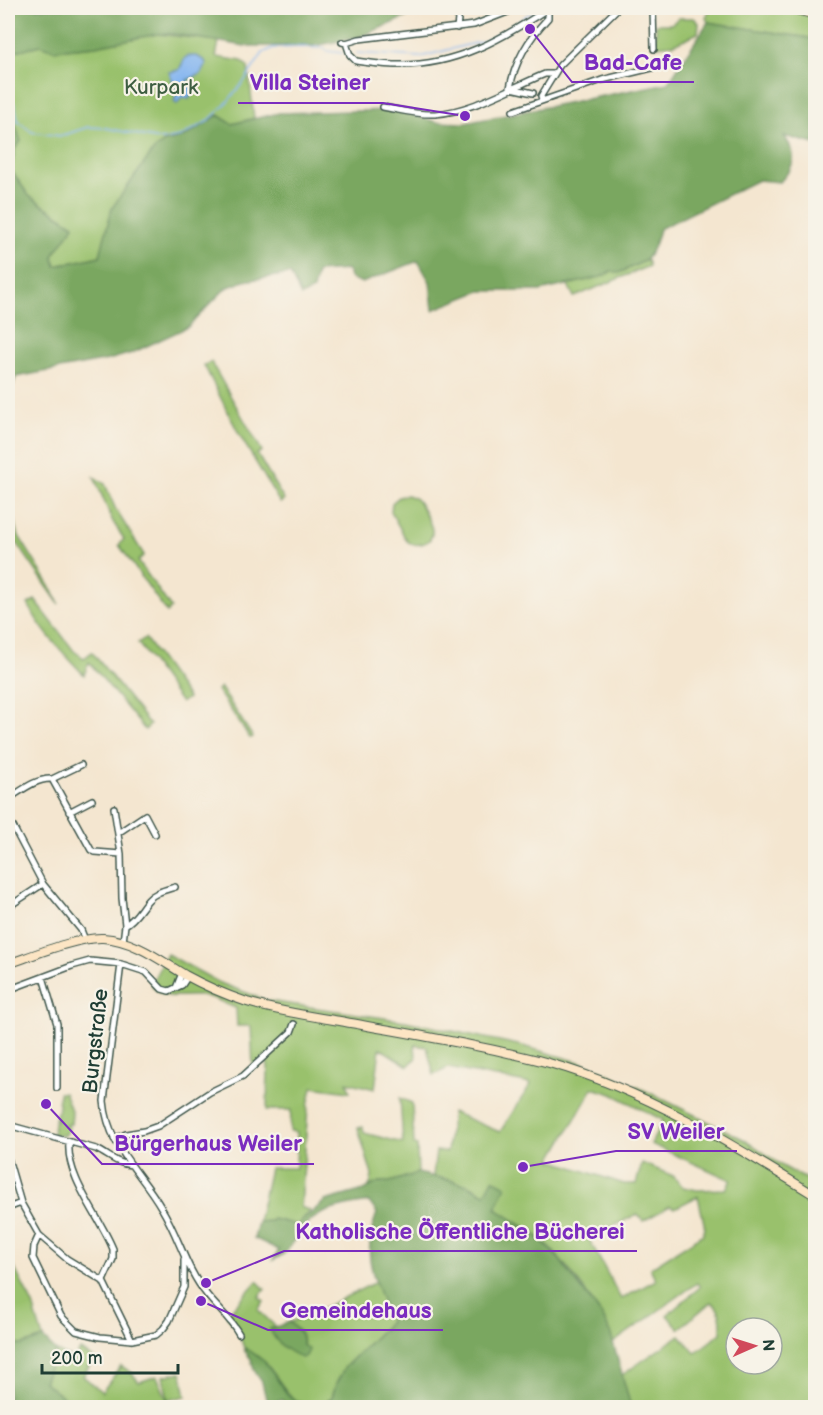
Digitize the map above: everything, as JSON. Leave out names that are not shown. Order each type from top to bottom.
[{"type":"main road","points":[[788,8],[816,15]]},
{"type":"main road","points":[[8,964],[86,940],[102,938],[123,942],[149,953],[218,992],[266,1008],[536,1060],[575,1072],[640,1098],[709,1132],[816,1196]]},
{"type":"street","points":[[457,28],[459,10],[464,8]]},
{"type":"street","points":[[518,8],[486,21],[457,28],[344,42],[350,55],[356,61],[400,65],[433,62],[480,49],[549,8]]},
{"type":"street","points":[[510,88],[519,56],[534,33],[548,18],[549,8]]},
{"type":"street","points":[[542,100],[541,96],[560,65],[618,8]]},
{"type":"street","points":[[653,8],[654,49]]},
{"type":"street","points":[[513,111],[602,80],[660,66]]},
{"type":"street","points":[[383,107],[434,114],[457,110],[545,74],[554,74]]},
{"type":"street","points":[[510,88],[532,93]]},
{"type":"street","points":[[8,799],[36,782],[52,779],[81,765]]},
{"type":"street","points":[[52,779],[91,850],[121,854]]},
{"type":"street","points":[[69,812],[93,800]]},
{"type":"street","points":[[114,808],[121,854],[125,926],[123,942]]},
{"type":"street","points":[[118,833],[145,815],[154,834]]},
{"type":"street","points":[[8,817],[43,884],[81,930],[86,940]]},
{"type":"street","points":[[8,907],[43,884]]},
{"type":"street","points":[[125,926],[153,896],[175,887]]},
{"type":"street","points":[[8,990],[90,961],[121,964],[146,972],[162,989],[169,991],[176,988],[185,974]]},
{"type":"street","name":"Burgstraße","points":[[121,964],[104,1101],[105,1117],[114,1139],[130,1165],[162,1208],[184,1258],[207,1295],[226,1315],[239,1334]]},
{"type":"street","points":[[43,977],[57,1024],[57,1088]]},
{"type":"street","points":[[114,1139],[158,1126],[210,1092],[243,1076],[291,1032],[294,1024]]},
{"type":"street","points":[[8,1035],[8,1061]]},
{"type":"street","points":[[8,1125],[96,1149],[118,1163],[130,1165]]},
{"type":"street","points":[[69,1143],[70,1157],[82,1191],[113,1249],[113,1258],[103,1281]]},
{"type":"street","points":[[8,1158],[21,1203],[39,1235],[67,1259],[103,1281],[132,1340]]},
{"type":"street","points":[[8,1208],[21,1203]]},
{"type":"street","points":[[39,1235],[34,1246],[33,1258],[67,1324],[76,1331],[116,1340],[132,1340],[156,1335],[169,1321],[184,1287],[184,1258]]},
{"type":"green space","points":[[8,8],[420,8],[404,18],[357,38],[313,46],[245,46],[173,34],[157,34],[95,46],[54,50],[40,45],[8,53]]},
{"type":"green space","points":[[710,8],[815,8],[815,39],[708,22],[706,18]]},
{"type":"green space","points":[[679,18],[694,18],[699,23],[698,33],[674,44],[656,46],[656,24],[671,24]]},
{"type":"green space","points":[[708,22],[815,39],[815,144],[784,136],[792,149],[793,160],[780,182],[758,180],[659,229],[647,258],[636,265],[619,273],[612,271],[601,277],[540,291],[480,291],[433,310],[430,282],[418,261],[362,283],[350,278],[348,270],[317,272],[313,290],[301,296],[290,274],[244,281],[226,288],[188,327],[132,353],[108,360],[16,377],[8,399],[9,106],[21,141],[15,149],[11,170],[29,196],[74,226],[53,256],[56,266],[100,256],[112,208],[153,151],[164,142],[184,137],[218,115],[232,124],[279,113],[394,110],[437,122],[465,123],[668,83]]},
{"type":"green space","name":"Kurpark","points":[[157,34],[219,41],[216,57],[242,61],[248,67],[254,118],[232,124],[218,115],[184,137],[164,142],[153,151],[112,208],[100,256],[55,266],[53,256],[74,225],[29,196],[11,170],[15,149],[8,108],[8,53],[40,45],[55,50],[95,46]]},
{"type":"green space","points":[[647,260],[649,266],[574,297],[568,285],[612,271],[619,273]]},
{"type":"green space","points":[[211,362],[262,451],[257,454],[284,500],[280,503],[239,434],[204,365]]},
{"type":"green space","points":[[94,477],[105,484],[116,510],[144,555],[138,561],[171,608],[167,613],[119,545],[124,539],[113,522]]},
{"type":"green space","points":[[407,495],[418,501],[431,527],[432,535],[424,543],[415,544],[407,541],[391,512],[392,503],[399,497]]},
{"type":"green space","points":[[8,498],[17,533],[59,604],[8,530]]},
{"type":"green space","points":[[35,600],[74,651],[84,658],[92,652],[150,725],[145,730],[89,662],[84,675],[53,642],[28,604]]},
{"type":"green space","points":[[145,638],[188,698],[181,703],[138,643]]},
{"type":"green space","points":[[220,687],[253,737],[250,738],[217,690]]},
{"type":"green space","points":[[167,954],[220,983],[268,1001],[405,1021],[523,1046],[586,1064],[747,1141],[784,1167],[815,1184],[815,1407],[631,1407],[622,1375],[680,1335],[695,1353],[721,1333],[717,1308],[711,1302],[679,1329],[667,1315],[700,1287],[697,1283],[613,1343],[592,1301],[546,1244],[531,1231],[501,1213],[480,1191],[460,1182],[433,1176],[436,1151],[447,1152],[452,1112],[500,1132],[531,1084],[448,1068],[434,1075],[427,1047],[415,1045],[416,1058],[408,1066],[380,1048],[375,1089],[347,1082],[350,1092],[312,1087],[308,1106],[301,1207],[310,1211],[297,1225],[273,1219],[258,1222],[270,1168],[296,1168],[297,1132],[290,1131],[291,1110],[267,1110],[268,1067],[265,1056],[253,1068],[251,1026],[237,1026],[236,1008],[208,997],[168,996],[156,990],[151,984]],"holes":[[[593,1088],[612,1094],[663,1120],[651,1144],[731,1180],[726,1189],[697,1190],[683,1187],[673,1176],[642,1163],[636,1184],[624,1184],[551,1160]],[[698,1196],[705,1228],[702,1235],[650,1268],[656,1280],[621,1299],[589,1239],[637,1214],[643,1221],[670,1206],[675,1208]]]},
{"type":"green space","points":[[64,1092],[72,1113],[71,1124],[66,1125],[69,1128],[64,1136],[53,1134],[54,1121],[59,1121],[55,1119],[59,1093]]},
{"type":"green space","points":[[400,1098],[412,1103],[418,1173],[390,1182],[379,1182],[368,1188],[372,1175],[358,1128],[363,1127],[364,1133],[403,1143]]},
{"type":"green space","points":[[418,1173],[465,1184],[485,1194],[493,1179],[506,1186],[496,1209],[535,1234],[559,1259],[603,1317],[611,1335],[631,1407],[320,1407],[332,1397],[345,1367],[390,1322],[375,1280],[370,1256],[372,1229],[377,1213],[369,1202],[323,1213],[308,1223],[286,1251],[273,1260],[279,1250],[254,1238],[258,1222],[273,1219],[297,1225],[325,1201],[364,1190],[379,1182],[390,1182]]},
{"type":"green space","points":[[8,1255],[33,1305],[43,1338],[22,1345],[8,1345]]},
{"type":"green space","points":[[257,1281],[265,1289],[259,1297],[264,1301],[258,1310],[276,1327],[270,1329],[303,1345],[301,1334],[289,1322],[305,1317],[376,1282],[390,1322],[345,1367],[332,1397],[320,1407],[310,1406],[294,1399],[264,1362],[246,1349],[245,1351],[239,1334],[227,1315]]},
{"type":"green space","points":[[289,1322],[301,1334],[303,1345],[309,1350],[302,1358],[275,1339],[270,1329]]},
{"type":"green space","points":[[43,1338],[56,1351],[44,1382],[76,1407],[8,1407],[8,1345],[22,1345]]},
{"type":"green space","points":[[246,1348],[265,1362],[288,1395],[307,1407],[286,1407],[282,1400],[272,1403],[273,1407],[268,1407],[262,1382],[245,1351]]},
{"type":"green space","points":[[80,1350],[94,1358],[83,1376],[102,1392],[121,1366],[131,1372],[139,1382],[157,1376],[170,1407],[76,1407],[44,1382],[56,1351],[74,1359]]},
{"type":"green space","points":[[181,1372],[186,1396],[168,1400],[163,1376]]},
{"type":"water","points":[[188,56],[197,56],[206,64],[201,74],[187,80],[193,90],[189,99],[182,97],[177,104],[174,102],[177,92],[169,72],[179,70]]},
{"type":"waterway","points":[[357,53],[420,57],[484,41],[506,30],[537,8]]},
{"type":"waterway","points":[[8,94],[15,106],[18,121],[32,132],[61,136],[88,127],[106,128],[163,140],[180,137],[208,121],[225,105],[263,53],[273,48],[324,48],[327,51],[342,53]]},
{"type":"place","name":"Bad-Cafe","points":[[530,29]]},
{"type":"place","name":"Villa Steiner","points":[[465,116]]},
{"type":"place","name":"Bürgerhaus Weiler","points":[[46,1104]]},
{"type":"place","name":"SV Weiler","points":[[523,1167]]},
{"type":"place","name":"Katholische Öffentliche Bücherei","points":[[206,1283]]},
{"type":"place","name":"Gemeindehaus","points":[[201,1301]]}]
